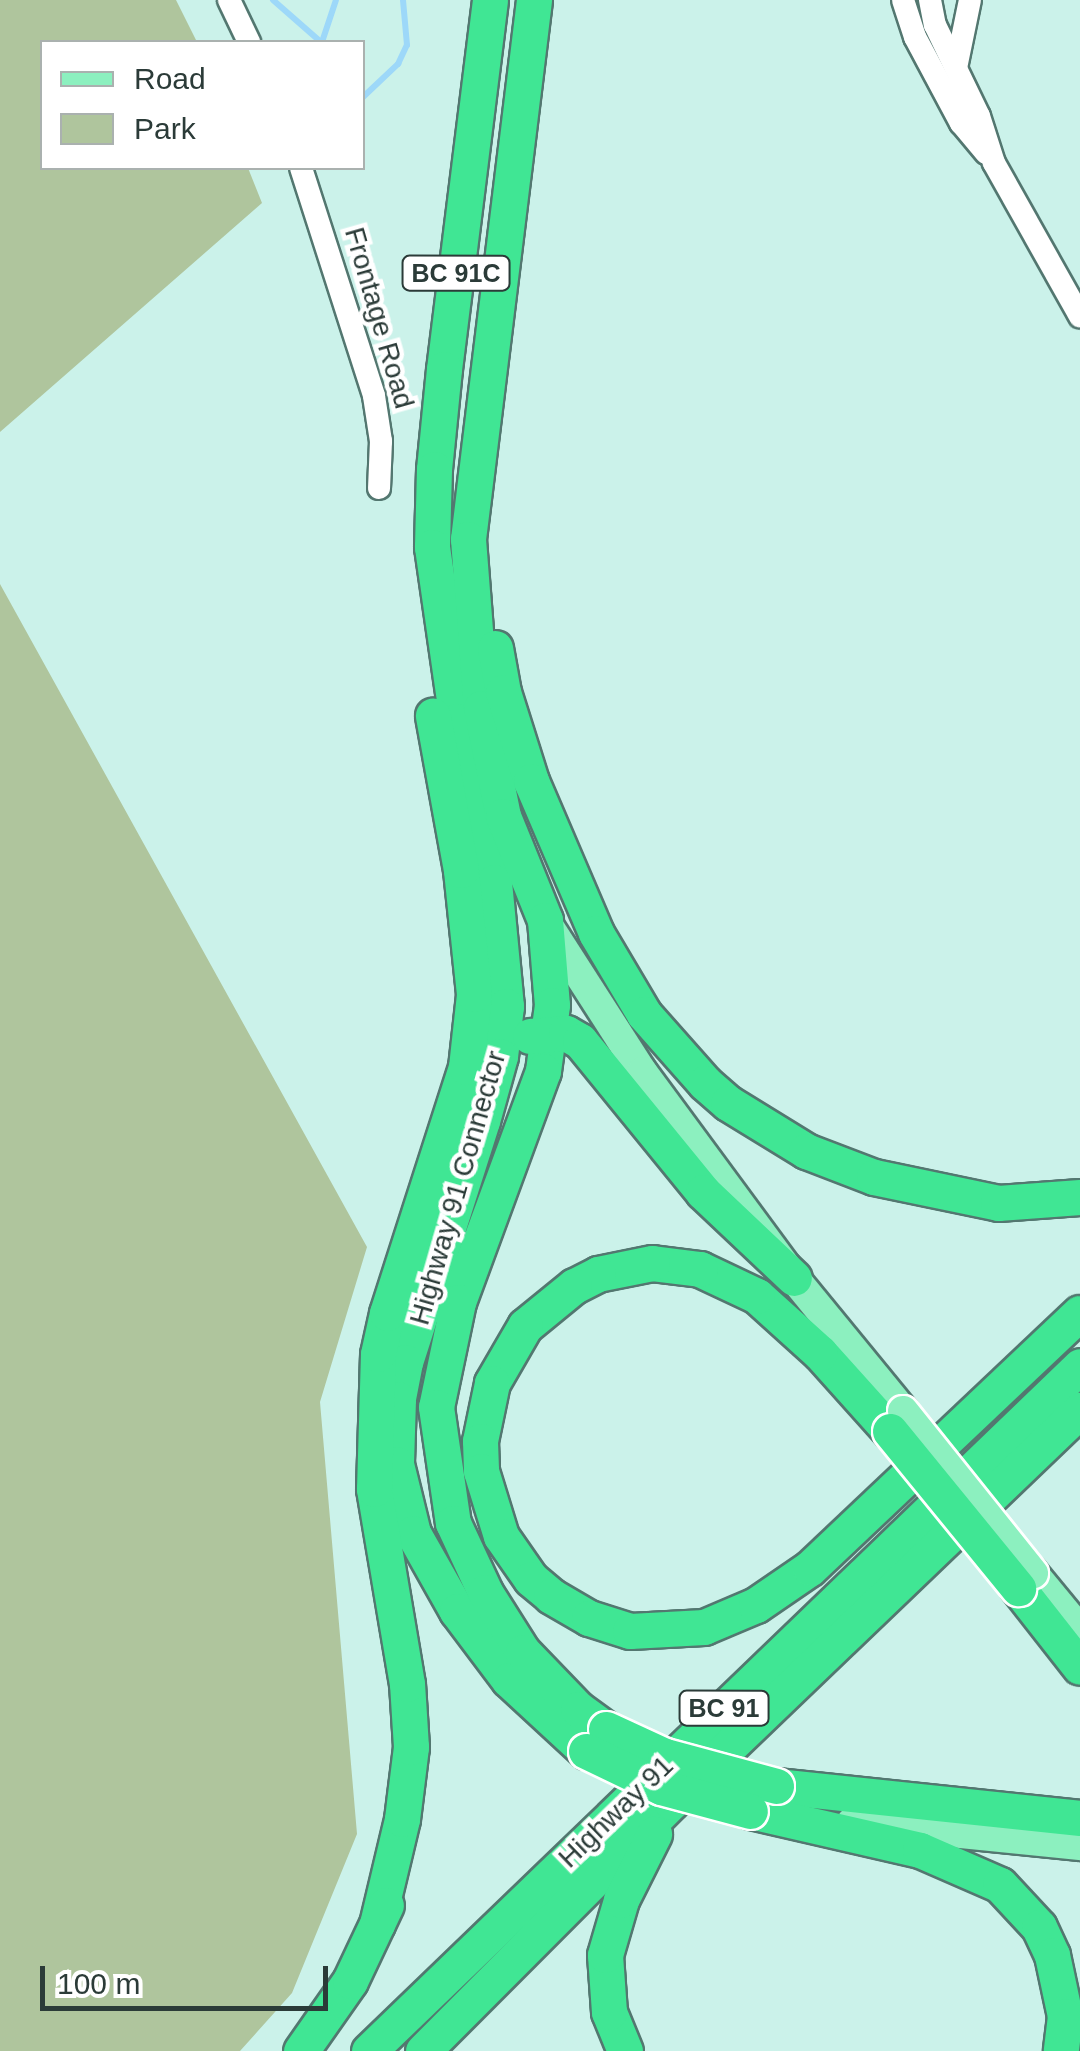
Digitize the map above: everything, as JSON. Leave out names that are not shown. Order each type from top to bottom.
[{"type":"highway","name":"Highway 91 Connector","points":[[490,0],[444,369],[434,469],[432,547],[457,721],[502,930],[506,1006],[500,1056],[468,1170],[406,1362],[395,1437],[399,1488],[423,1553],[480,1644],[541,1714],[596,1740],[661,1788],[750,1812]]},
{"type":"highway","name":"BC 91C","points":[[534,0],[468,540],[480,708],[503,816],[545,920]]},
{"type":"highway","points":[[480,434],[488,598],[514,734],[596,933],[662,1037],[728,1102],[806,1151],[838,1164],[918,1188],[998,1203],[1080,1198]]},
{"type":"highway","points":[[377,1924],[402,1819],[411,1746],[407,1684],[374,1490],[378,1354],[424,1194],[454,1113],[466,1067],[474,994],[466,901],[424,644],[420,596],[432,547]]},
{"type":"highway","points":[[545,920],[550,961],[549,1032],[532,1102],[458,1302],[436,1407],[453,1523],[485,1592],[523,1652],[578,1710],[596,1740],[776,1786],[1080,1818]]},
{"type":"highway","points":[[500,1056],[518,1042],[549,1032],[580,1041],[703,1192],[794,1278]]},
{"type":"highway","points":[[1080,1313],[810,1568],[756,1605],[704,1627],[630,1631],[589,1618],[551,1596],[531,1579],[501,1536],[481,1471],[480,1441],[488,1397],[506,1353],[524,1326],[574,1286],[598,1274],[652,1263],[700,1269],[757,1296],[896,1421],[1025,1580],[1080,1667]]},
{"type":"highway","name":"Highway 91","points":[[370,2051],[1080,1366]]},
{"type":"highway","name":"Highway 91","points":[[423,2051],[671,1802],[1080,1410]]},
{"type":"highway","points":[[301,2051],[350,1981],[412,1849],[429,1754],[426,1678],[399,1525],[399,1488]]},
{"type":"highway","points":[[626,2051],[609,2012],[605,1955],[621,1900],[671,1802]]},
{"type":"highway","points":[[750,1812],[920,1850],[1000,1885],[1038,1927],[1052,1955],[1065,2016],[1062,2051]]},
{"type":"main road","points":[[545,920],[642,1072],[896,1421]]},
{"type":"main road","points":[[1025,1580],[1080,1630]]},
{"type":"main road","name":"Highway 91 Connector","points":[[750,1812],[1080,1845]]},
{"type":"street","points":[[228,0],[248,40]]},
{"type":"street","points":[[890,0],[915,37],[961,123],[994,163],[1080,316]]},
{"type":"street","points":[[903,0],[915,37]]},
{"type":"street","points":[[930,0],[935,25],[979,116],[994,163]]},
{"type":"street","points":[[956,68],[970,0]]},
{"type":"street","name":"Frontage Road","points":[[302,170],[374,396],[381,441],[379,488]]},
{"type":"green space","points":[[0,0],[176,0],[196,40],[40,40],[40,170],[249,170],[262,203],[0,432]]},
{"type":"green space","points":[[0,584],[367,1247],[320,1402],[357,1834],[292,1993],[240,2051],[0,2051]]},
{"type":"waterway","points":[[273,0],[319,40]]},
{"type":"waterway","points":[[323,40],[336,0]]},
{"type":"waterway","points":[[365,95],[398,64],[407,45],[403,0]]}]
